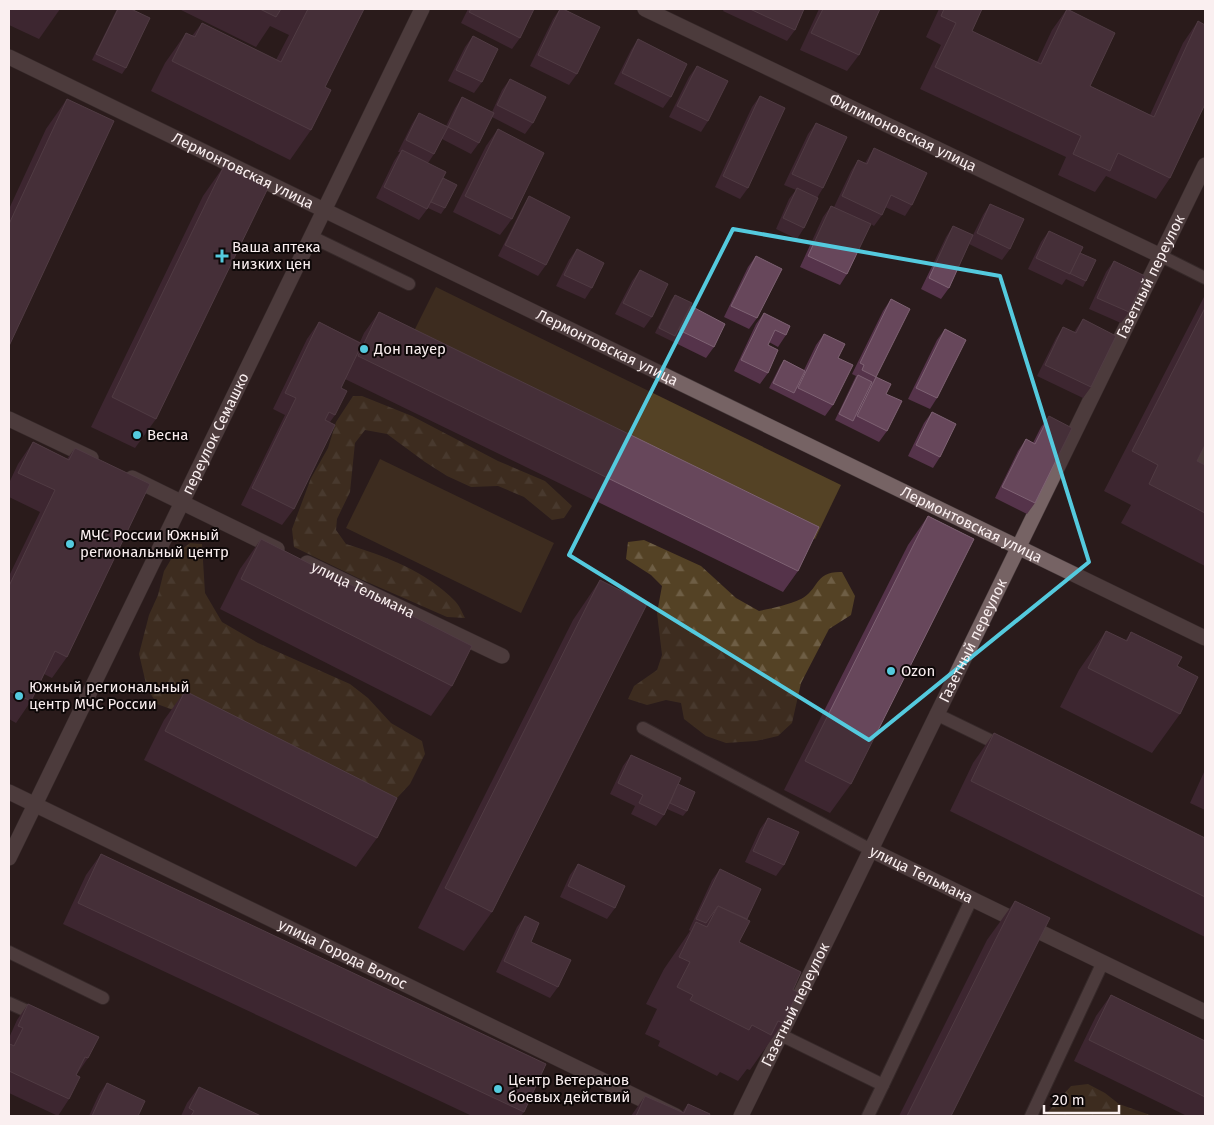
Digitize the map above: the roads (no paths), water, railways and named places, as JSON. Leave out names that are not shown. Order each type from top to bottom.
[{"type":"street","name":"переулок Семашко","points":[[9,858],[422,9]]},
{"type":"street","name":"Филимоновская улица","points":[[645,9],[1161,256]]},
{"type":"street","name":"Лермонтовская улица","points":[[9,57],[1205,638]]},
{"type":"street","name":"Газетный переулок","points":[[741,1116],[1205,165]]},
{"type":"street","name":"улица Тельмана","points":[[9,419],[502,656]]},
{"type":"street","name":"улица Города Волос","points":[[9,792],[676,1116]]},
{"type":"street","name":"улица Тельмана","points":[[871,850],[1205,1012]]},
{"type":"lane","points":[[312,237],[409,284]]},
{"type":"lane","points":[[1161,256],[1205,278]]},
{"type":"lane","points":[[1185,489],[1205,448]]},
{"type":"lane","points":[[936,714],[1017,753]]},
{"type":"lane","name":"улица Тельмана","points":[[644,728],[871,850]]},
{"type":"lane","points":[[868,1116],[972,898]]},
{"type":"lane","points":[[9,952],[103,998]]},
{"type":"lane","points":[[1030,1116],[1103,962]]},
{"type":"lane","points":[[9,1003],[50,1022]]},
{"type":"lane","points":[[781,1035],[883,1085]]},
{"type":"place","name":"Ваша аптека низких цен","points":[[222,256]]},
{"type":"place","name":"Дон пауер","points":[[364,349]]},
{"type":"place","name":"Весна","points":[[137,435]]},
{"type":"place","name":"МЧС России Южный региональный центр","points":[[70,544]]},
{"type":"place","name":"Ozon","points":[[891,671]]},
{"type":"place","name":"Южный региональный центр МЧС России","points":[[19,696]]},
{"type":"place","name":"Центр Ветеранов боевых действий","points":[[498,1089]]}]
